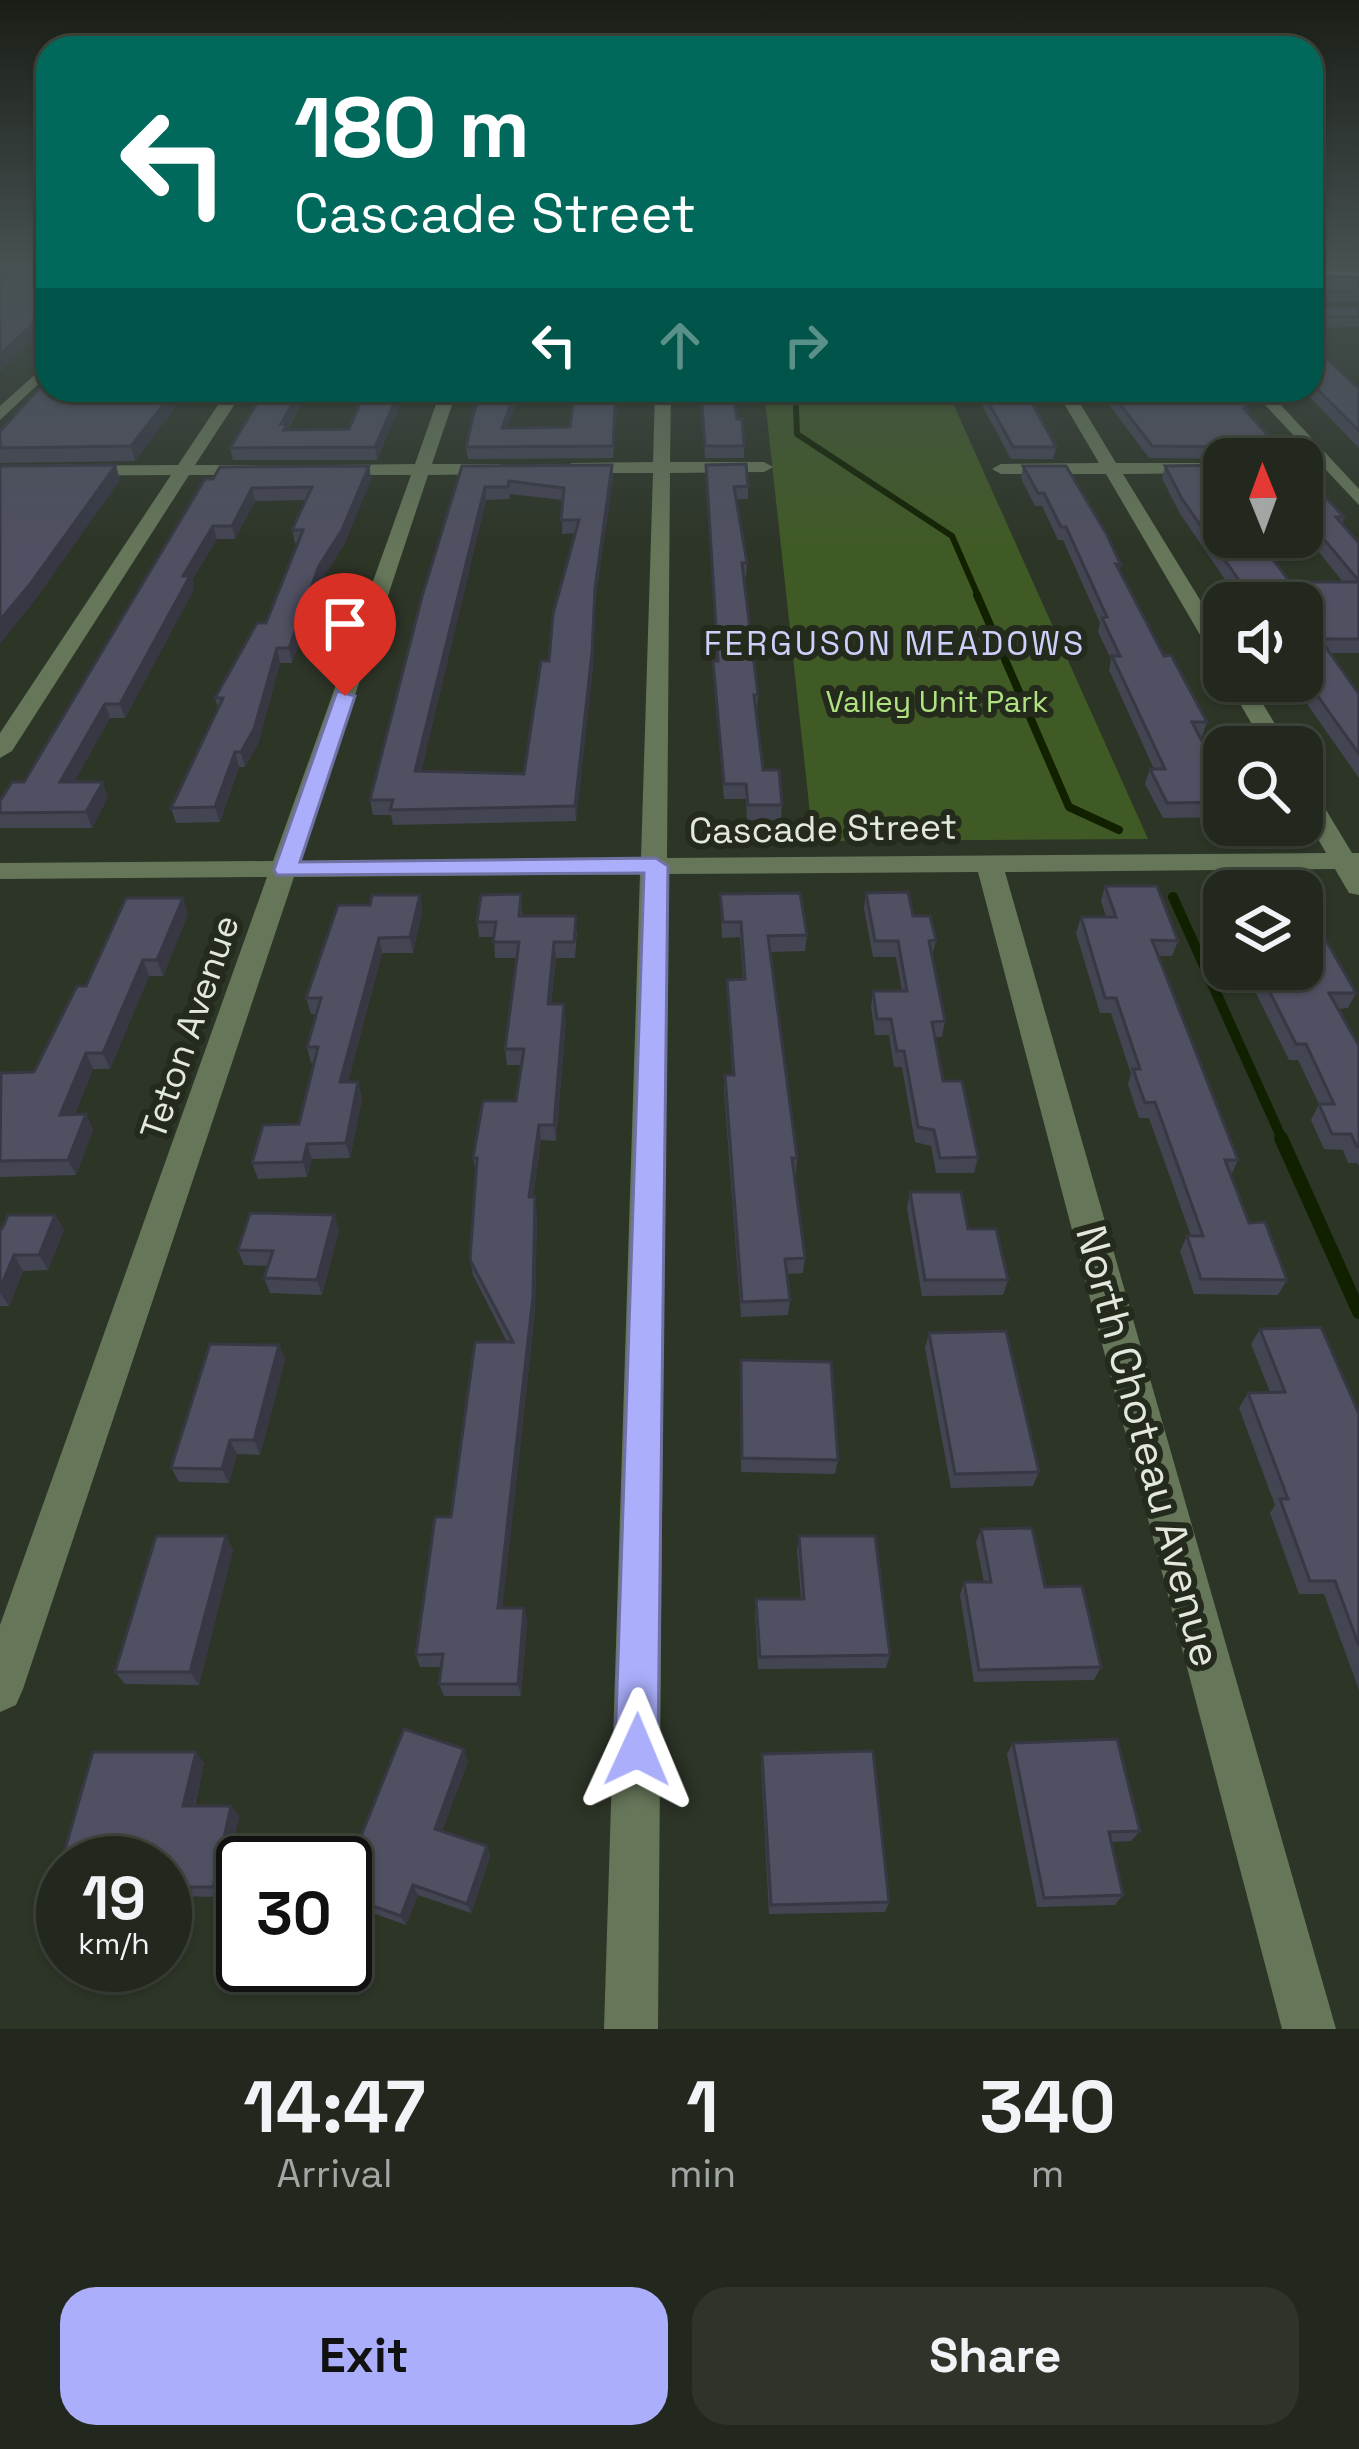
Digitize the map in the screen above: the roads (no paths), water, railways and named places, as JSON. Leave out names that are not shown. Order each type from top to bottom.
[{"type":"street","points":[[0,416],[36,379]]},
{"type":"street","points":[[0,752],[228,402]]},
{"type":"street","name":"Teton Avenue","points":[[0,1689],[445,402]]},
{"type":"street","points":[[631,2029],[663,402]]},
{"type":"street","points":[[1072,402],[1203,621]]},
{"type":"street","points":[[1270,402],[1359,500]]},
{"type":"street","points":[[553,469],[764,467]]},
{"type":"street","points":[[1000,470],[1203,468]]},
{"type":"street","points":[[1323,468],[1330,468]]},
{"type":"street","points":[[312,470],[531,469]]},
{"type":"street","points":[[0,471],[268,470]]},
{"type":"street","points":[[1323,820],[1351,861],[1359,887]]},
{"type":"street","name":"Cascade Street","points":[[0,871],[1351,861]]},
{"type":"street","name":"North Choteau Avenue","points":[[989,863],[1309,2029]]},
{"type":"waterway","points":[[796,402],[796,408]]},
{"type":"waterway","points":[[796,408],[797,434],[952,536],[979,598]]},
{"type":"waterway","points":[[977,595],[1069,807],[1119,830]]},
{"type":"waterway","points":[[1173,897],[1283,1141]]},
{"type":"waterway","points":[[1281,1138],[1359,1312]]},
{"type":"district","name":"FERGUSON MEADOWS","points":[[895,643]]},
{"type":"park label","name":"Valley Unit Park","points":[[937,702]]}]
